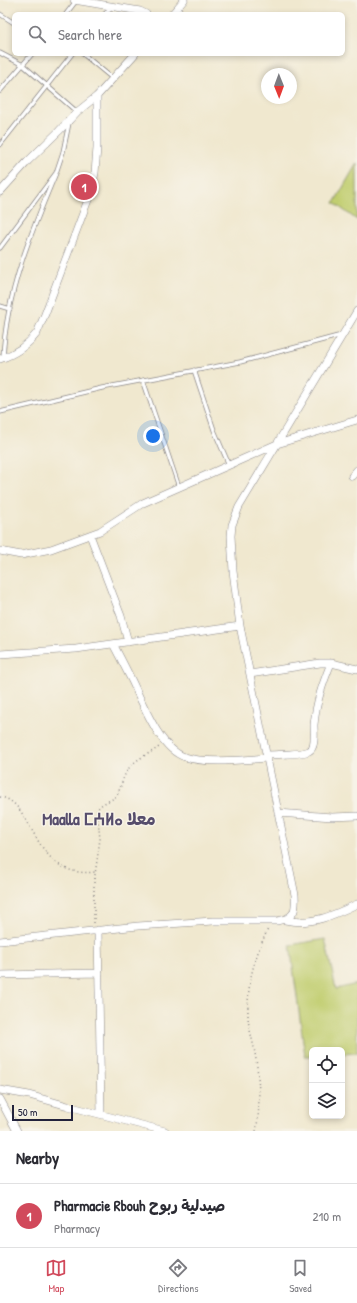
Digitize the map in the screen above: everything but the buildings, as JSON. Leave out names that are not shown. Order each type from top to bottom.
[{"type":"street","points":[[75,0],[112,3],[142,12]]},
{"type":"street","points":[[174,12],[184,0]]},
{"type":"street","points":[[0,192],[28,161],[77,112],[97,96],[133,56]]},
{"type":"street","points":[[1,359],[18,352],[30,342],[37,333],[92,192],[95,173],[97,96]]},
{"type":"street","points":[[285,920],[291,917],[294,913],[296,907],[295,895],[240,626],[233,563],[232,525],[239,507],[357,311]]},
{"type":"street","points":[[0,551],[21,555],[52,549],[100,531],[143,503],[277,444],[357,420]]},
{"type":"street","points":[[352,476],[357,470]]},
{"type":"street","points":[[90,535],[121,616],[128,642]]},
{"type":"street","points":[[0,654],[76,649],[240,626]]},
{"type":"street","points":[[113,644],[146,712],[157,731],[177,753],[190,759],[223,760],[311,750],[314,743],[315,712],[320,690],[331,663]]},
{"type":"street","points":[[250,674],[320,662],[357,669]]},
{"type":"street","points":[[278,813],[332,817],[357,816]]},
{"type":"street","points":[[0,941],[97,930],[213,921],[271,922],[285,920],[304,922],[319,920],[357,904]]},
{"type":"street","points":[[97,930],[101,1114]]},
{"type":"street","points":[[0,975],[99,973]]},
{"type":"street","points":[[0,1090],[29,1095],[165,1131]]},
{"type":"street","points":[[0,1099],[17,1131]]},
{"type":"lane","points":[[67,12],[75,0]]},
{"type":"lane","points":[[106,12],[112,3]]},
{"type":"lane","points":[[0,14],[12,22]]},
{"type":"lane","points":[[0,53],[23,65],[77,112]]},
{"type":"lane","points":[[0,91],[30,56]]},
{"type":"lane","points":[[0,145],[70,56]]},
{"type":"lane","points":[[85,56],[112,78]]},
{"type":"lane","points":[[1,359],[2,335],[22,259],[34,225],[56,174],[63,152],[69,121]]},
{"type":"lane","points":[[0,248],[56,174]]},
{"type":"lane","points":[[0,306],[10,309]]},
{"type":"lane","points":[[0,412],[102,388],[240,362],[343,335]]},
{"type":"lane","points":[[194,370],[214,430],[229,465]]},
{"type":"lane","points":[[143,380],[179,487]]},
{"type":"path","points":[[97,930],[93,894],[100,839],[97,810],[102,803],[113,799],[117,794],[127,771],[135,762],[166,742]]},
{"type":"path","points":[[0,797],[13,801],[46,853],[55,861],[64,867],[77,872],[95,872]]},
{"type":"path","points":[[256,1131],[259,1104],[254,1050],[248,1017],[248,1000],[250,980],[255,958],[271,922]]},
{"type":"green space","points":[[357,163],[357,220],[334,203]]},
{"type":"green space","points":[[325,939],[336,989],[357,984],[357,1053],[345,1054],[345,1047],[309,1047],[309,1056],[305,1056],[290,945]]},
{"type":"place","name":"Pharmacie Rbouh صيدلية ربوح","points":[[84,187]]},
{"type":"district","name":"Maalla ⵎⵄⵍⴰ معلا","points":[[99,819]]}]
